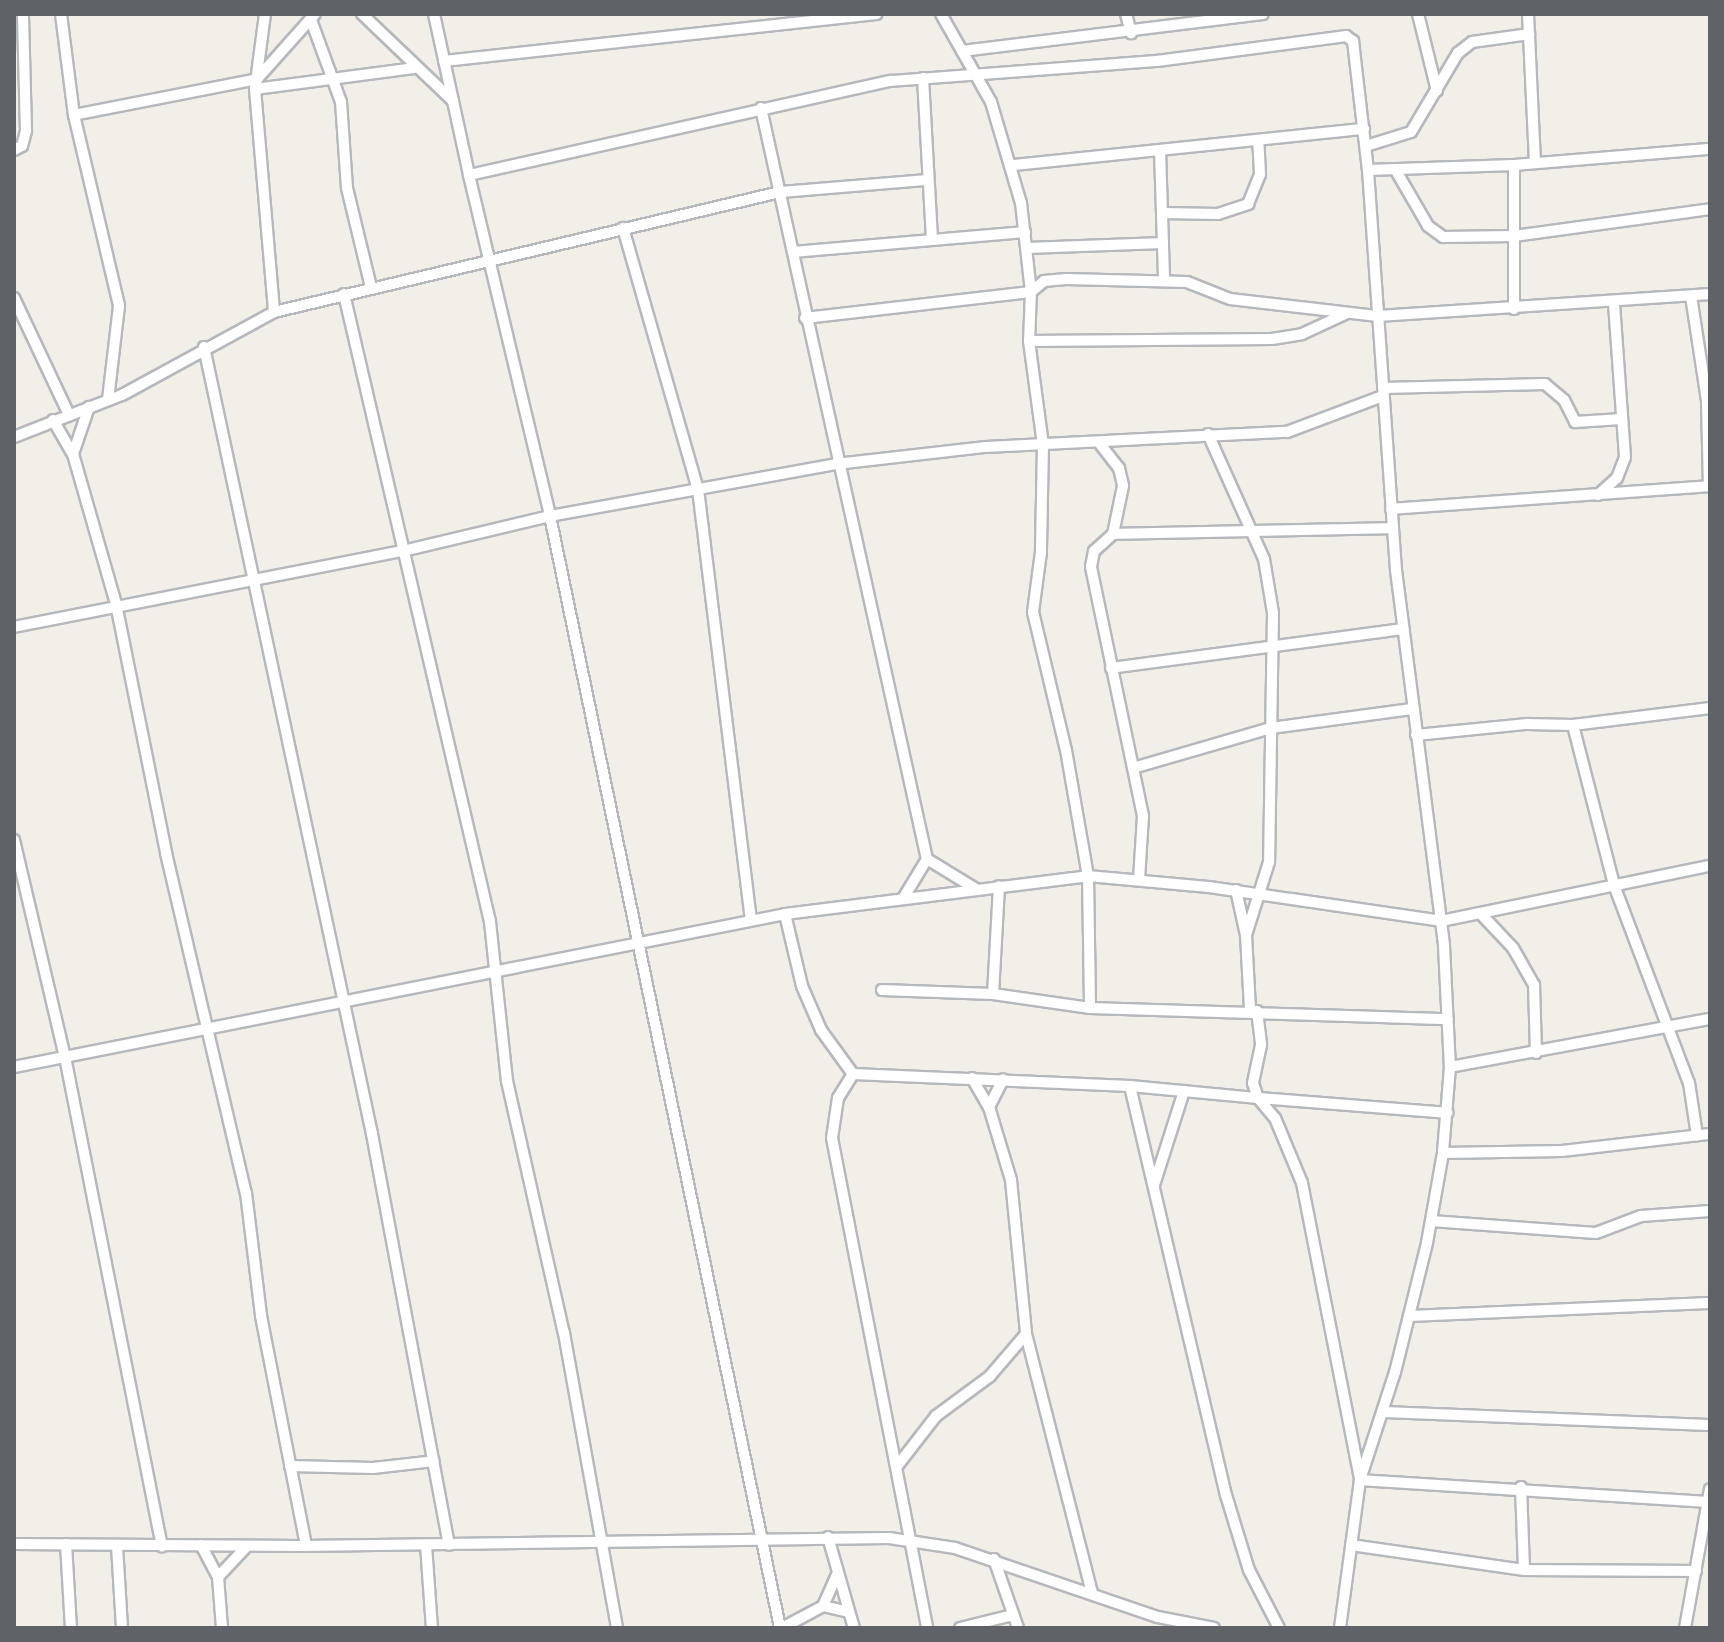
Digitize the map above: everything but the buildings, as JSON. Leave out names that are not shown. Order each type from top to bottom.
[{"type":"street","points":[[14,150],[22,146],[26,131],[23,14]]},
{"type":"street","points":[[61,14],[74,115],[119,306],[108,400]]},
{"type":"street","points":[[265,14],[256,84],[274,312]]},
{"type":"street","points":[[362,14],[414,68],[453,102]]},
{"type":"street","points":[[434,14],[550,516],[781,1628],[823,1606],[837,1575]]},
{"type":"street","points":[[444,61],[876,14]]},
{"type":"street","points":[[941,14],[991,102],[1014,165],[1025,232],[1031,292],[1029,341],[1043,444],[1041,552],[1033,612],[1066,750],[1088,876],[1090,1008]]},
{"type":"street","points":[[1126,14],[1131,33]]},
{"type":"street","points":[[962,51],[1131,33],[1263,14]]},
{"type":"street","points":[[1418,14],[1437,91]]},
{"type":"street","points":[[1528,14],[1535,162]]},
{"type":"street","points":[[256,84],[313,17]]},
{"type":"street","points":[[313,17],[335,82],[345,131],[347,188],[371,287]]},
{"type":"street","points":[[1366,146],[1411,132],[1458,53],[1472,42],[1529,34]]},
{"type":"street","points":[[469,175],[761,108],[923,78],[1157,61],[1346,36],[1357,55],[1391,509],[1412,709],[1441,921],[1450,1067],[1443,1153],[1431,1221],[1383,1412],[1360,1480],[1340,1628]]},
{"type":"street","points":[[74,115],[256,84],[335,82],[414,68]]},
{"type":"street","points":[[923,78],[926,180],[932,239]]},
{"type":"street","points":[[761,108],[836,464],[927,859],[904,897]]},
{"type":"street","points":[[1014,165],[1364,129]]},
{"type":"street","points":[[1162,213],[1218,214],[1248,204],[1260,174],[1258,140]]},
{"type":"street","points":[[1368,170],[1514,165],[1710,149]]},
{"type":"street","points":[[1160,150],[1164,279]]},
{"type":"street","points":[[1514,165],[1514,309]]},
{"type":"street","points":[[1395,169],[1428,226],[1443,237],[1514,236],[1710,209]]},
{"type":"street","points":[[14,437],[108,400],[274,312],[780,192],[926,180]]},
{"type":"street","points":[[623,228],[698,489],[751,920]]},
{"type":"street","points":[[793,252],[1025,232]]},
{"type":"street","points":[[1027,248],[1163,243]]},
{"type":"street","points":[[805,318],[1031,292],[1051,280],[1164,279],[1187,282],[1230,299],[1378,316],[1614,304],[1710,294]]},
{"type":"street","points":[[344,294],[490,922],[492,970],[507,1081],[564,1333],[617,1628]]},
{"type":"street","points":[[1391,509],[1710,486],[1707,401],[1691,296]]},
{"type":"street","points":[[14,298],[69,415]]},
{"type":"street","points":[[1596,496],[1617,478],[1625,457],[1614,304]]},
{"type":"street","points":[[1029,341],[1272,339],[1315,330],[1345,314]]},
{"type":"street","points":[[204,347],[252,577],[281,694],[449,1545]]},
{"type":"street","points":[[14,627],[252,577],[403,551],[550,516],[836,464],[1043,444],[1100,444],[1208,434],[1287,432],[1383,392],[1545,384],[1564,400],[1575,422],[1622,419]]},
{"type":"street","points":[[73,454],[89,407]]},
{"type":"street","points":[[53,420],[73,454],[116,604],[162,838],[246,1193],[261,1316],[306,1546]]},
{"type":"street","points":[[1208,434],[1252,530],[1269,582],[1273,646],[1269,862],[1246,935]]},
{"type":"street","points":[[1100,444],[1119,468],[1123,486],[1113,534],[1094,551],[1091,567],[1143,816],[1139,879]]},
{"type":"street","points":[[1113,534],[1393,528]]},
{"type":"street","points":[[1111,668],[1403,629]]},
{"type":"street","points":[[1416,735],[1527,724],[1573,725],[1710,708]]},
{"type":"street","points":[[1133,768],[1271,728],[1412,709]]},
{"type":"street","points":[[1573,725],[1614,885],[1670,1024],[1689,1083],[1697,1135]]},
{"type":"street","points":[[14,840],[65,1057],[162,1546]]},
{"type":"street","points":[[927,859],[976,889]]},
{"type":"street","points":[[14,1067],[751,920],[904,897],[1088,876],[1236,890],[1441,921],[1710,866]]},
{"type":"street","points":[[993,994],[999,886]]},
{"type":"street","points":[[1236,890],[1246,935],[1261,1045],[1253,1083],[1258,1098],[1275,1118],[1302,1183],[1360,1480]]},
{"type":"street","points":[[1480,913],[1513,948],[1534,985],[1536,1053]]},
{"type":"street","points":[[785,914],[802,986],[821,1030],[853,1074]]},
{"type":"street","points":[[882,990],[993,994],[1090,1008],[1254,1010],[1448,1019]]},
{"type":"street","points":[[1450,1067],[1710,1019]]},
{"type":"street","points":[[853,1074],[1130,1086],[1447,1113]]},
{"type":"street","points":[[853,1074],[838,1098],[832,1138],[913,1542],[927,1628]]},
{"type":"street","points":[[972,1078],[989,1107],[1011,1180],[1026,1334],[1092,1593]]},
{"type":"street","points":[[989,1107],[1003,1079]]},
{"type":"street","points":[[1130,1086],[1226,1495],[1249,1570],[1279,1628]]},
{"type":"street","points":[[1154,1187],[1184,1091]]},
{"type":"street","points":[[1443,1153],[1562,1151],[1710,1134]]},
{"type":"street","points":[[1431,1221],[1596,1233],[1641,1216],[1710,1211]]},
{"type":"street","points":[[1409,1316],[1708,1306]]},
{"type":"street","points":[[898,1465],[936,1416],[990,1376],[1026,1334]]},
{"type":"street","points":[[1383,1412],[1710,1425]]},
{"type":"street","points":[[290,1466],[373,1468],[434,1461]]},
{"type":"street","points":[[1360,1480],[1521,1487],[1707,1502]]},
{"type":"street","points":[[1521,1487],[1524,1570]]},
{"type":"street","points":[[1685,1628],[1710,1489]]},
{"type":"street","points":[[14,1544],[449,1545],[763,1537],[913,1542],[994,1559],[1158,1617],[1214,1628]]},
{"type":"street","points":[[828,1537],[854,1628]]},
{"type":"street","points":[[66,1544],[71,1628]]},
{"type":"street","points":[[201,1545],[218,1577],[222,1628]]},
{"type":"street","points":[[426,1545],[432,1628]]},
{"type":"street","points":[[1351,1545],[1524,1570],[1696,1571]]},
{"type":"street","points":[[117,1546],[122,1628]]},
{"type":"street","points":[[218,1577],[247,1546]]},
{"type":"street","points":[[994,1559],[1018,1628]]},
{"type":"street","points":[[823,1606],[848,1612]]},
{"type":"street","points":[[960,1628],[1013,1615]]}]
